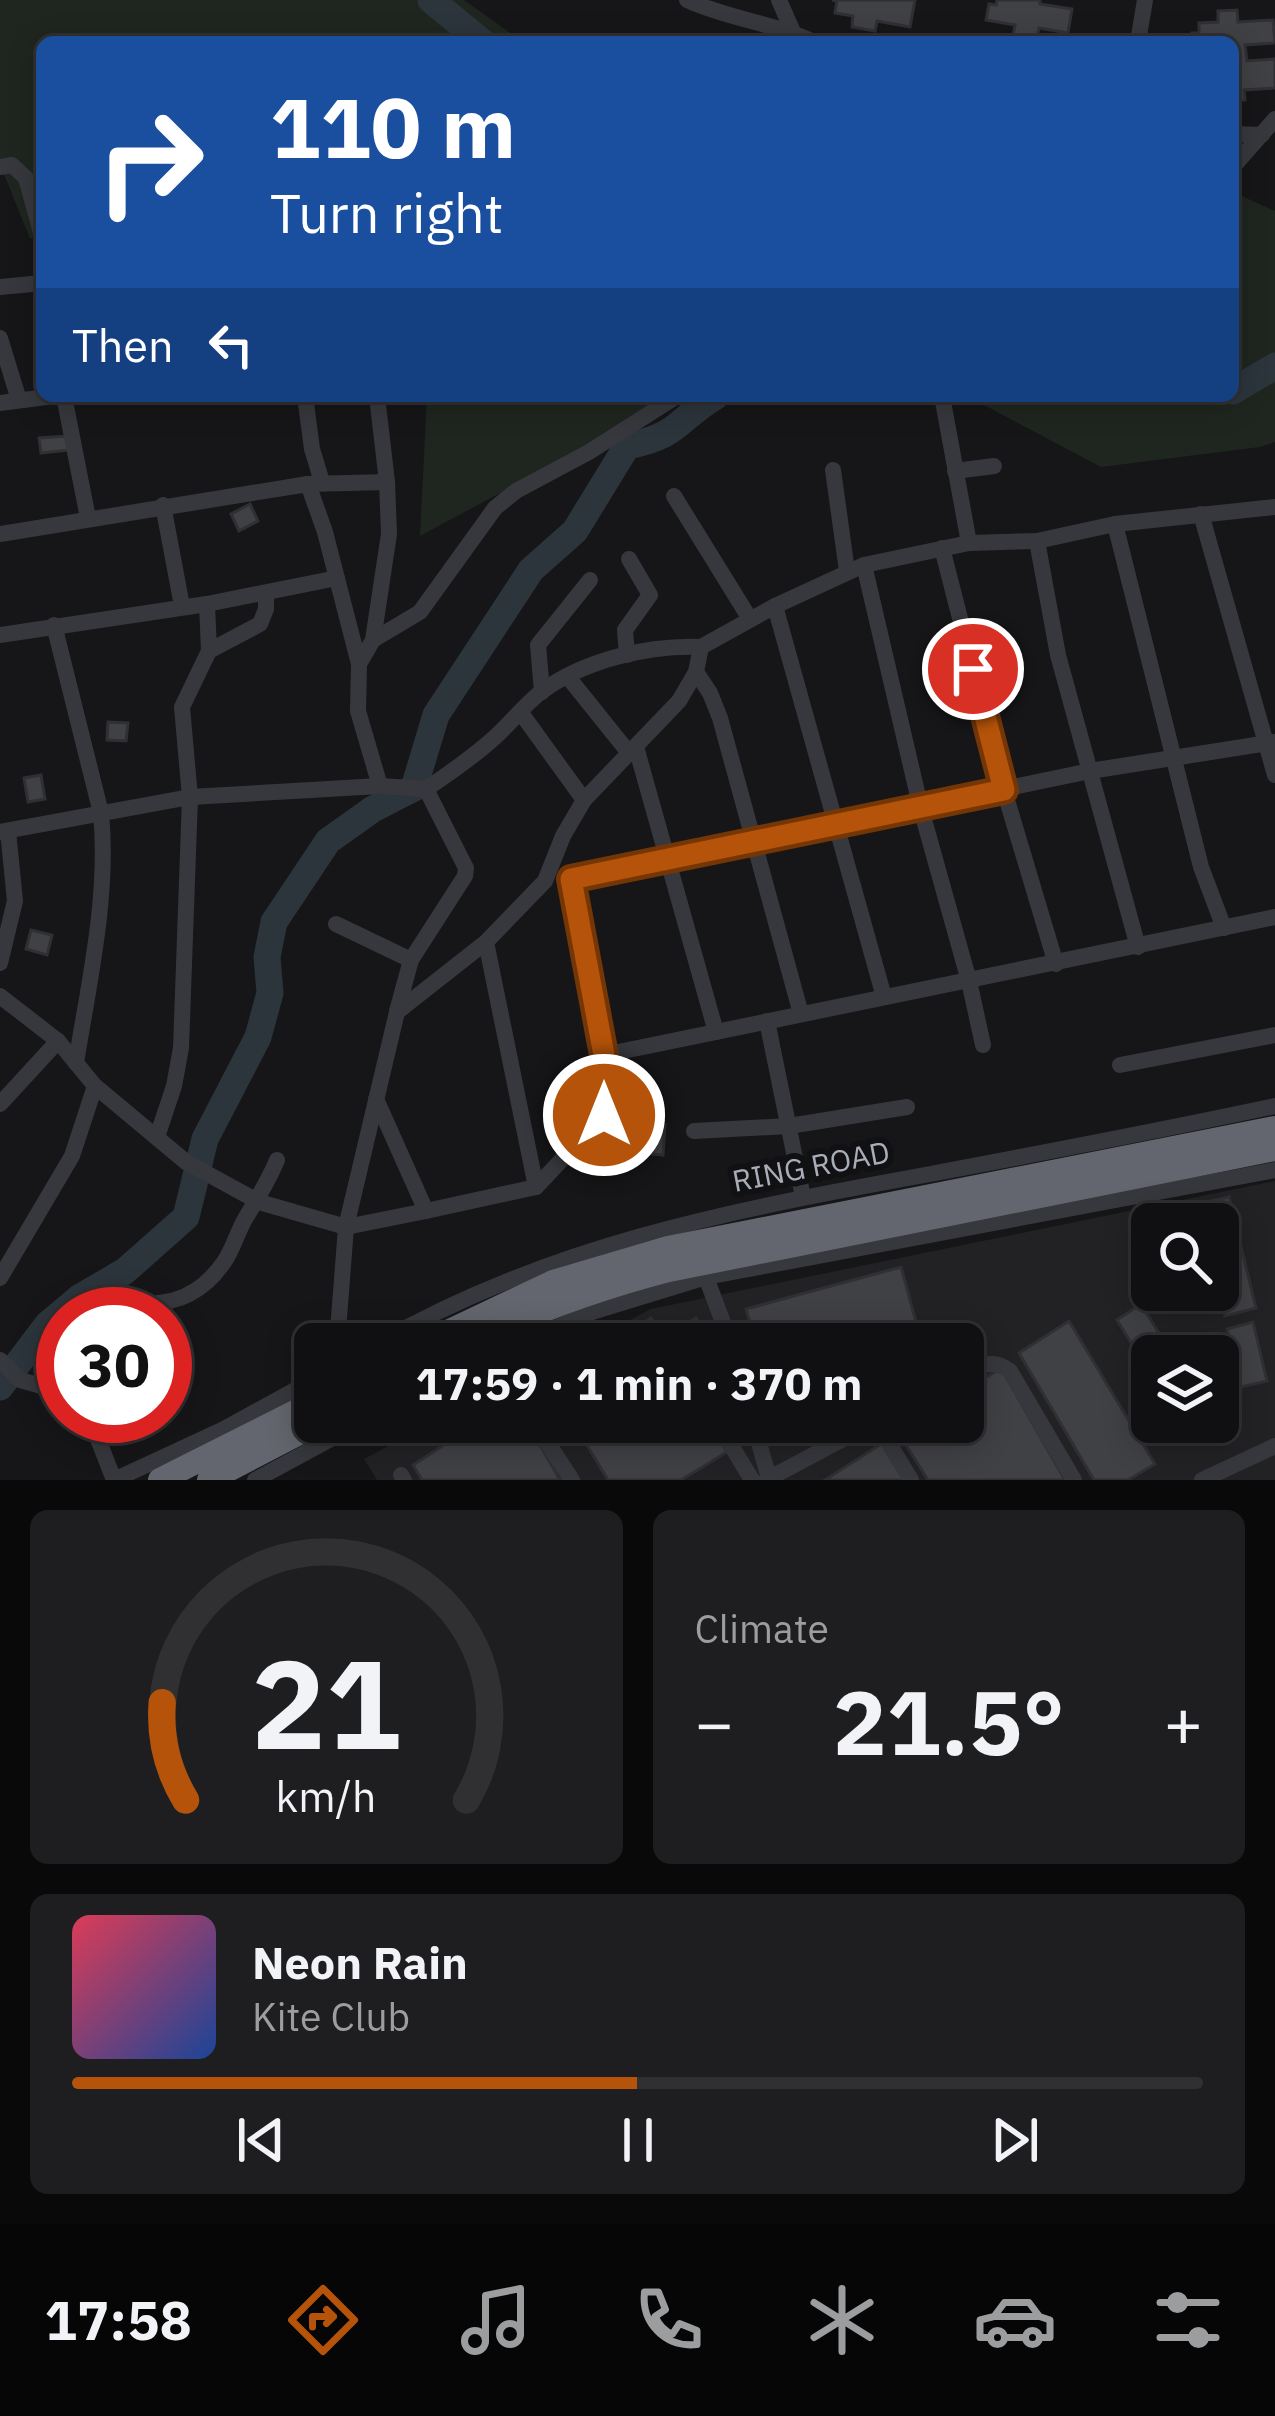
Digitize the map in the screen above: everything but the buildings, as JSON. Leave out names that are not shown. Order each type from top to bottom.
[{"type":"highway","name":"RING ROAD","points":[[466,1323],[553,1282],[668,1248],[1275,1128]]},
{"type":"highway","points":[[517,1323],[587,1293],[669,1270],[1275,1149]]},
{"type":"highway","points":[[160,1480],[294,1413]]},
{"type":"highway","points":[[209,1480],[294,1436]]},
{"type":"street","points":[[687,0],[761,27],[802,36]]},
{"type":"street","points":[[779,0],[794,32]]},
{"type":"street","points":[[1139,36],[1145,0]]},
{"type":"street","points":[[1239,161],[1275,119]]},
{"type":"street","points":[[1239,134],[1262,136]]},
{"type":"street","points":[[0,167],[12,165],[26,178],[36,214]]},
{"type":"street","points":[[0,287],[36,284]]},
{"type":"street","points":[[0,338],[9,401]]},
{"type":"street","points":[[65,402],[88,518]]},
{"type":"street","points":[[305,402],[315,483],[359,664],[358,711],[380,786]]},
{"type":"street","points":[[359,664],[373,640],[389,534],[378,402]]},
{"type":"street","points":[[373,640],[420,612],[495,508],[516,491],[668,402]]},
{"type":"street","points":[[943,402],[969,543]]},
{"type":"street","points":[[955,471],[994,466]]},
{"type":"street","points":[[833,470],[983,1045]]},
{"type":"street","points":[[0,534],[315,483],[387,482]]},
{"type":"street","points":[[674,496],[750,619]]},
{"type":"street","points":[[163,505],[182,606]]},
{"type":"street","points":[[0,963],[15,901],[4,831],[190,797],[416,787],[476,754],[542,692],[568,677],[658,648],[701,647],[856,568],[969,543],[1037,541],[1114,524],[1275,507]]},
{"type":"street","points":[[1201,514],[1271,743],[1275,775]]},
{"type":"street","points":[[1114,524],[1201,867],[1224,928]]},
{"type":"street","points":[[1037,541],[1058,655],[1138,946]]},
{"type":"street","points":[[942,548],[1004,790],[1056,964]]},
{"type":"street","points":[[627,655],[625,629],[650,595],[629,560]]},
{"type":"street","points":[[0,635],[207,604],[337,578]]},
{"type":"street","points":[[542,692],[538,645],[590,580]]},
{"type":"street","points":[[209,651],[260,624],[266,593]]},
{"type":"street","points":[[157,1138],[181,1048],[190,797],[182,706],[209,651],[207,604]]},
{"type":"street","points":[[775,606],[884,997]]},
{"type":"street","points":[[54,625],[100,813],[101,888],[76,1063]]},
{"type":"street","points":[[397,1012],[486,942],[545,881],[584,800],[679,701],[696,672],[701,647]]},
{"type":"street","points":[[696,672],[719,718],[801,1014]]},
{"type":"street","points":[[568,677],[632,750],[670,861],[716,1032]]},
{"type":"street","points":[[520,712],[584,800]]},
{"type":"street","points":[[545,881],[670,861],[1090,771],[1271,743]]},
{"type":"street","points":[[339,1323],[346,1227],[411,960],[465,876],[465,858],[416,787]]},
{"type":"street","points":[[0,996],[58,1041],[95,1086],[203,1174],[259,1202],[346,1227],[426,1211],[536,1187],[604,1115],[604,1055],[571,879]]},
{"type":"street","points":[[604,1055],[1275,917]]},
{"type":"street","points":[[336,924],[411,960]]},
{"type":"street","points":[[486,942],[536,1187]]},
{"type":"street","points":[[767,1022],[803,1197]]},
{"type":"street","points":[[1120,1065],[1275,1035]]},
{"type":"street","points":[[0,1104],[58,1041]]},
{"type":"street","points":[[0,1277],[72,1156],[95,1086]]},
{"type":"street","points":[[376,1099],[426,1211]]},
{"type":"street","name":"RING ROAD","points":[[419,1323],[504,1281],[639,1234],[803,1197],[1275,1106]]},
{"type":"street","points":[[694,1131],[789,1126],[908,1107]]},
{"type":"street","points":[[192,1294],[225,1260],[277,1160]]},
{"type":"street","points":[[567,1323],[706,1277],[1275,1170]]},
{"type":"street","points":[[706,1277],[722,1323]]},
{"type":"street","points":[[984,1365],[1000,1363],[1010,1372],[1074,1480]]},
{"type":"street","points":[[5,1367],[36,1386]]},
{"type":"street","points":[[100,1443],[114,1480],[294,1391]]},
{"type":"street","points":[[255,1480],[323,1443]]},
{"type":"street","points":[[548,1443],[572,1480]]},
{"type":"street","points":[[734,1443],[762,1479]]},
{"type":"street","points":[[756,1443],[762,1479]]},
{"type":"street","points":[[762,1479],[834,1443]]},
{"type":"street","points":[[889,1443],[911,1480]]},
{"type":"street","points":[[1209,1479],[1275,1446]]},
{"type":"shaded area","points":[[0,0],[464,0],[515,36],[36,36],[36,236],[30,239],[0,164]]},
{"type":"shaded area","points":[[1239,195],[1275,211],[1275,442],[1101,467],[978,402],[1239,402]]},
{"type":"shaded area","points":[[427,402],[670,402],[420,536]]},
{"type":"shaded area","points":[[1275,1181],[1275,1480],[377,1480],[364,1459],[394,1443],[984,1443],[984,1323],[624,1323],[651,1309],[1131,1211],[1131,1311],[1239,1311],[1239,1203],[1168,1203]]},
{"type":"waterway","points":[[431,0],[475,36]]},
{"type":"waterway","points":[[1239,387],[1275,366]]},
{"type":"waterway","points":[[0,1387],[48,1324],[79,1298],[125,1271],[186,1217],[205,1139],[258,1037],[270,993],[267,957],[274,922],[328,841],[373,809],[414,788],[436,715],[531,570],[575,531],[627,446],[668,432],[706,402]]},
{"type":"route","points":[[604,1115],[604,1055],[571,879],[1004,790],[973,669]]}]
